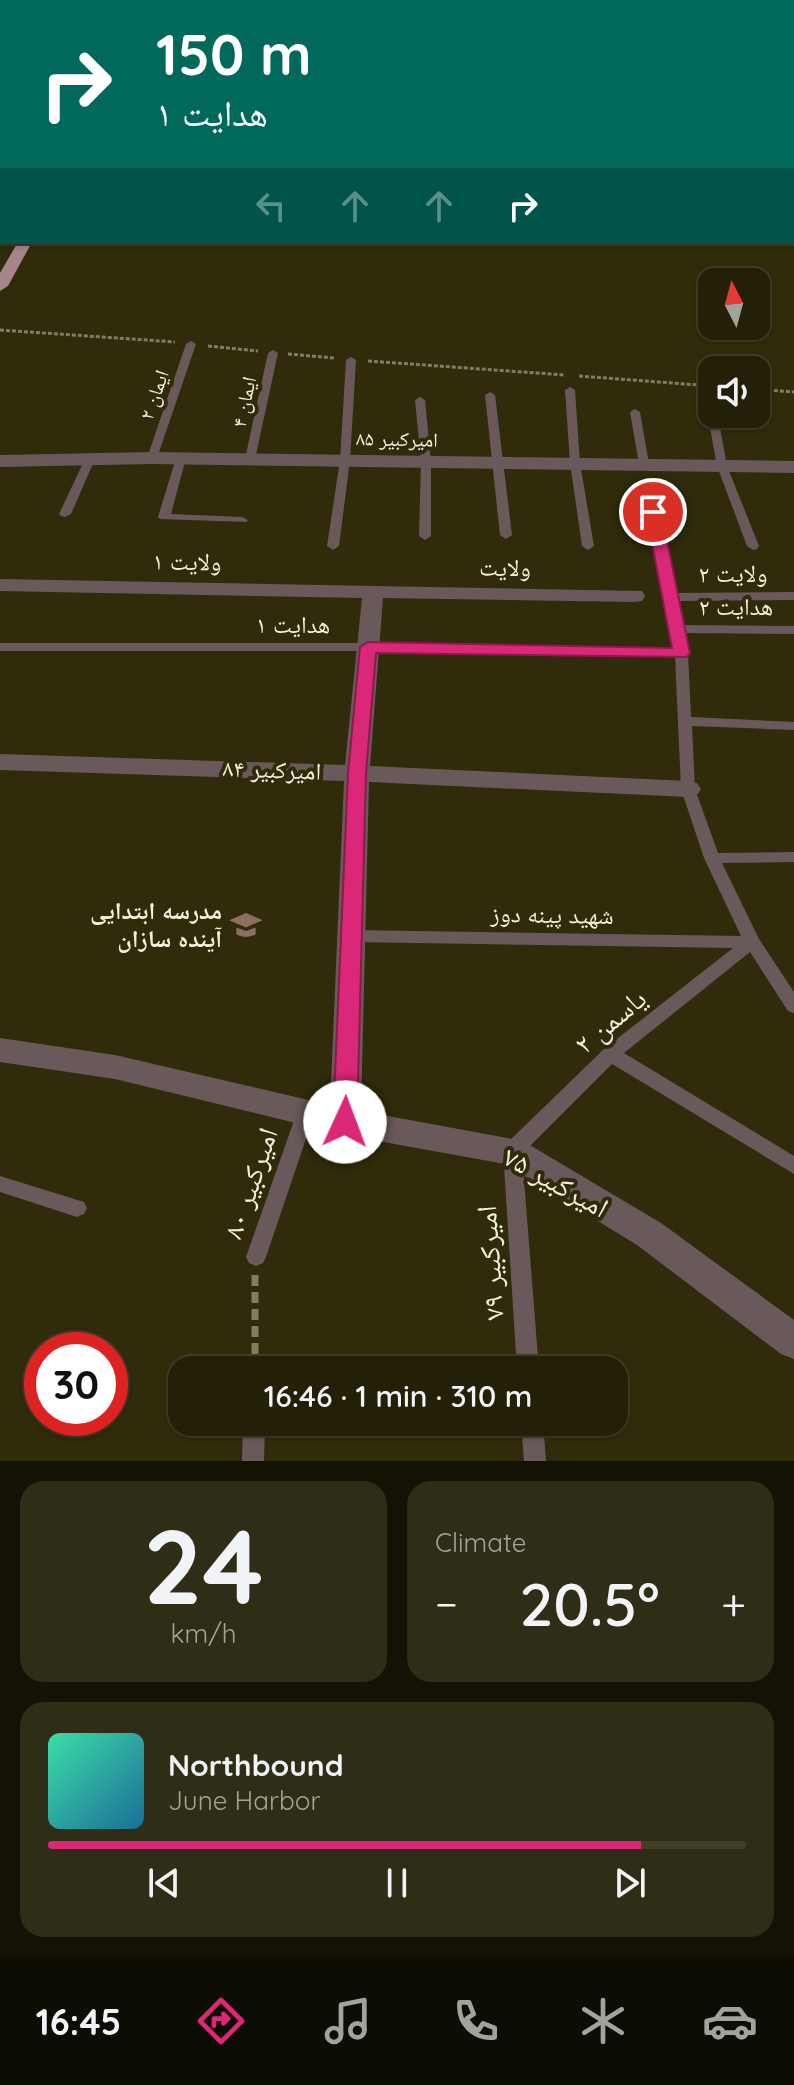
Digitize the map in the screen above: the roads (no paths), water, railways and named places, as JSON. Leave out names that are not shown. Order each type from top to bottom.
[{"type":"main road","points":[[0,286],[24,244]]},
{"type":"street","name":"امیرکبیر ۸۵","points":[[0,461],[181,458],[794,467]]},
{"type":"street","name":"ولایت ۱","points":[[0,585],[373,591]]},
{"type":"street","name":"ولایت","points":[[373,591],[634,596]]},
{"type":"street","points":[[345,1122],[357,773],[373,591]]},
{"type":"street","name":"امیرکبیر ۸۴","points":[[0,762],[357,773],[688,789]]},
{"type":"street","name":"امیرکبیر ۷۵","points":[[0,1050],[115,1067],[345,1122],[512,1151],[649,1234],[794,1342]]},
{"type":"lane","name":"ایمان ۲","points":[[152,458],[191,344]]},
{"type":"lane","name":"ایمان ۴","points":[[250,459],[273,353]]},
{"type":"lane","points":[[333,546],[345,460],[351,360]]},
{"type":"lane","points":[[570,390],[575,463],[588,546]]},
{"type":"lane","points":[[490,395],[506,535]]},
{"type":"lane","points":[[420,400],[426,461],[425,536]]},
{"type":"lane","points":[[635,412],[644,464]]},
{"type":"lane","points":[[715,428],[722,466],[753,546]]},
{"type":"lane","points":[[181,458],[164,517],[242,520]]},
{"type":"lane","points":[[65,514],[90,459]]},
{"type":"lane","points":[[647,484],[678,629],[688,721],[688,789],[712,858],[752,942],[794,1006]]},
{"type":"lane","name":"ولایت ۲","points":[[671,597],[794,596]]},
{"type":"lane","name":"هدایت ۲","points":[[678,629],[794,630]]},
{"type":"lane","name":"هدایت ۱","points":[[0,647],[368,647],[681,653]]},
{"type":"lane","points":[[688,721],[794,726]]},
{"type":"lane","points":[[712,858],[794,857]]},
{"type":"lane","name":"شهید پینه دوز","points":[[352,936],[752,942]]},
{"type":"lane","name":"یاسمن ۲","points":[[512,1151],[610,1054],[752,942]]},
{"type":"lane","points":[[610,1054],[794,1166]]},
{"type":"lane","name":"امیرکبیر ۸۰","points":[[256,1257],[306,1112]]},
{"type":"lane","name":"امیرکبیر ۷۹","points":[[512,1151],[527,1356]]},
{"type":"lane","points":[[0,1184],[77,1208]]},
{"type":"lane","points":[[253,1461],[254,1436]]},
{"type":"lane","points":[[533,1436],[535,1461]]},
{"type":"place","name":"مدرسه ابتدایی آینده سازان","points":[[246,925]]}]
